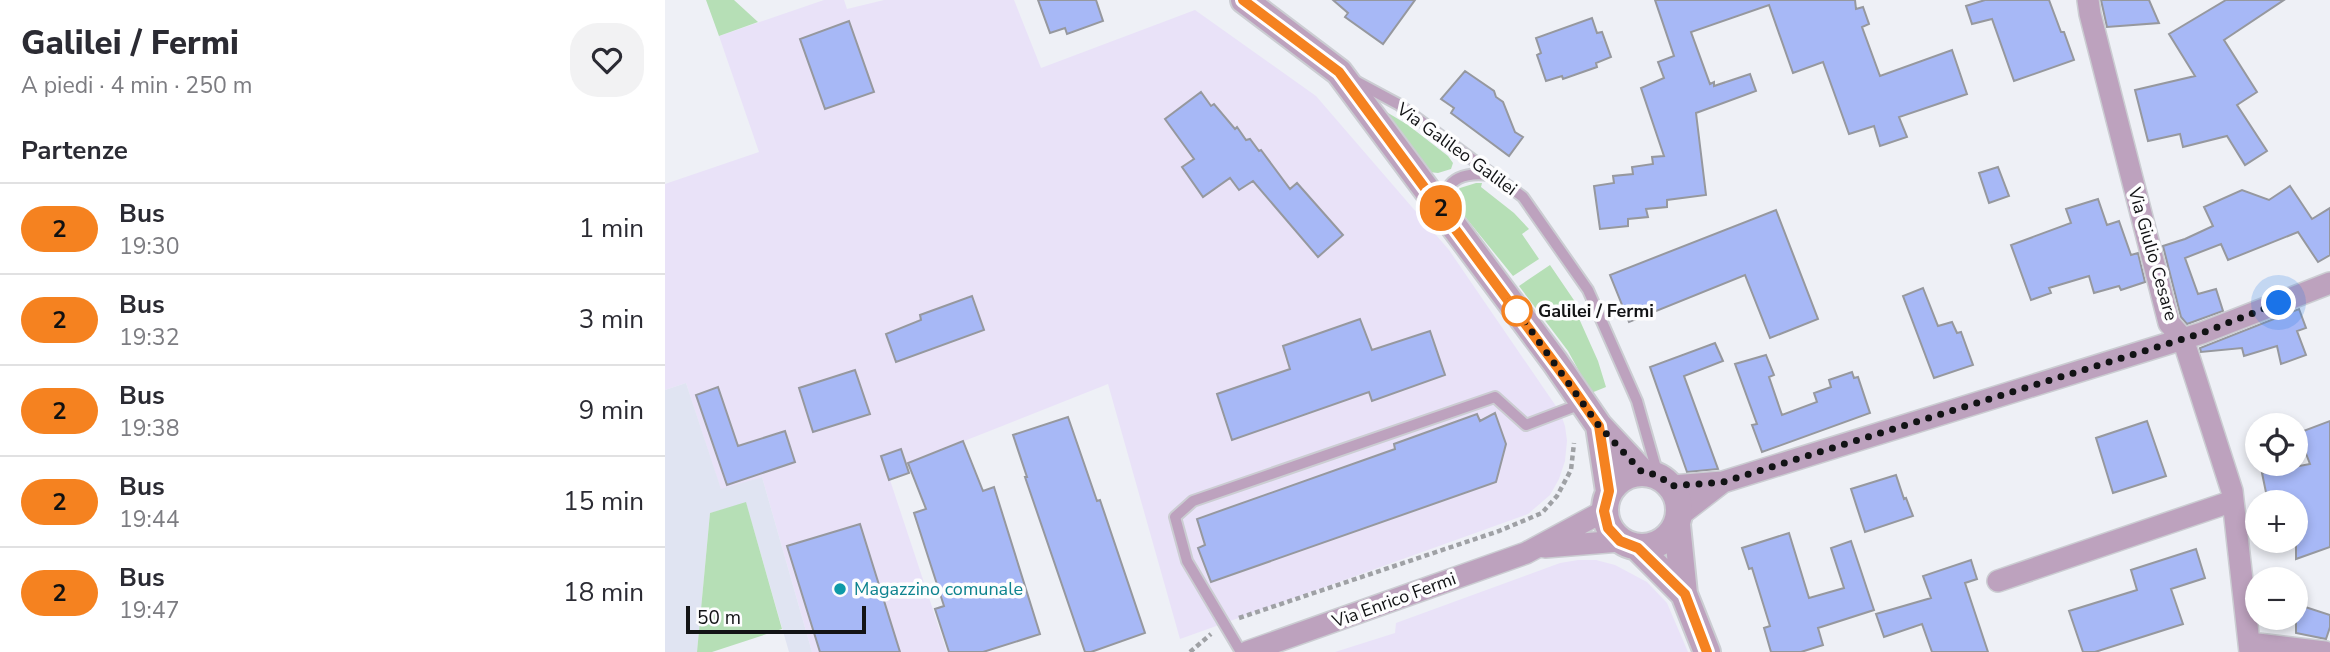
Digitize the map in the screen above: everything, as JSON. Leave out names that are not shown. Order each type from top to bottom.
[{"type":"street","name":"Via Galileo Galilei","points":[[1244,0],[1339,72],[1599,426],[1657,478]]},
{"type":"street","name":"Via Giulio Cesare","points":[[2088,0],[2169,323],[2183,339],[2232,491],[2249,647]]},
{"type":"street","points":[[1685,594],[1608,528],[1607,501],[1623,477],[1723,482],[2183,339],[2330,283]]},
{"type":"street","name":"Via Galileo Galilei","points":[[1599,426],[1607,501]]},
{"type":"street","points":[[1657,478],[1679,501],[1678,521],[1685,594],[1707,652]]},
{"type":"street","points":[[1629,545],[1661,542],[1678,521],[1723,482]]},
{"type":"street","name":"Via Enrico Fermi","points":[[1248,652],[1540,547],[1607,501]]},
{"type":"street","points":[[1998,581],[2233,501]]},
{"type":"street","name":"Via Enrico Fermi","points":[[1540,547],[1629,545]]},
{"type":"street","points":[[2249,647],[2325,652]]},
{"type":"lane","name":"Via Galileo Galilei","points":[[1339,72],[1398,104],[1523,197],[1588,290],[1637,401],[1657,478]]},
{"type":"lane","points":[[1450,220],[1444,192],[1450,183],[1479,173],[1494,176]]},
{"type":"lane","points":[[1241,652],[1187,561],[1175,517],[1193,501],[1495,397],[1527,425],[1584,403]]},
{"type":"path","points":[[1190,652],[1224,622],[1499,531],[1542,513],[1557,496],[1571,470],[1574,434]]},
{"type":"shaded area","points":[[824,0],[844,0],[847,9],[884,0],[1014,0],[1041,68],[1195,10],[1316,96],[1449,250],[1560,412],[1567,441],[1565,461],[1550,495],[1528,514],[1180,639],[1108,384],[906,464],[909,473],[890,480],[947,652],[812,652],[762,477],[721,490],[686,383],[665,390],[665,184],[759,152],[719,36]]},
{"type":"shaded area","points":[[686,383],[721,489],[762,477],[812,652],[789,652],[746,503],[710,513],[697,652],[665,652],[665,390]]},
{"type":"shaded area","points":[[1596,560],[1615,565],[1647,582],[1667,603],[1688,652],[1335,652],[1395,633],[1396,623],[1560,563]]},
{"type":"green space","points":[[706,0],[734,0],[758,22],[719,36]]},
{"type":"green space","points":[[1370,102],[1408,125],[1448,156],[1453,163],[1451,169],[1438,173],[1429,172]]},
{"type":"green space","points":[[1482,183],[1481,187],[1514,213],[1529,229],[1522,234],[1539,259],[1513,276],[1449,197],[1460,188]]},
{"type":"green space","points":[[1550,265],[1580,309],[1577,314],[1598,361],[1606,387],[1591,393],[1568,351],[1519,286]]},
{"type":"green space","points":[[746,502],[782,629],[712,652],[697,652],[710,513]]},
{"type":"building","points":[[1038,0],[1096,0],[1103,21],[1067,34],[1065,28],[1050,33]]},
{"type":"building","points":[[1333,0],[1415,0],[1383,44],[1345,17],[1348,13]]},
{"type":"building","points":[[1655,0],[1855,0],[1856,9],[1863,7],[1869,24],[1862,27],[1880,76],[1952,50],[1967,94],[1899,117],[1907,137],[1880,146],[1874,126],[1849,134],[1823,62],[1793,73],[1769,5],[1691,32],[1710,84],[1714,82],[1714,86],[1750,74],[1756,91],[1696,113],[1706,195],[1667,200],[1667,207],[1646,209],[1648,217],[1628,219],[1628,226],[1600,229],[1594,186],[1614,183],[1613,176],[1633,174],[1632,167],[1653,164],[1652,157],[1664,156],[1641,88],[1664,78],[1658,62],[1674,56]]},
{"type":"building","points":[[1985,0],[2049,0],[2074,60],[2014,81],[1992,19],[1972,24],[1966,6]]},
{"type":"building","points":[[2101,0],[2149,0],[2159,23],[2107,27]]},
{"type":"building","points":[[2226,0],[2284,0],[2224,40],[2257,92],[2237,105],[2267,151],[2245,165],[2227,136],[2183,147],[2180,134],[2148,141],[2135,90],[2195,76],[2169,34]]},
{"type":"building","points":[[1592,18],[1597,33],[1602,32],[1611,57],[1596,63],[1597,67],[1563,79],[1562,76],[1546,81],[1537,55],[1541,53],[1536,38]]},
{"type":"building","points":[[849,21],[874,92],[825,109],[800,39]]},
{"type":"building","points":[[1465,71],[1494,91],[1496,97],[1503,102],[1515,132],[1523,137],[1509,156],[1451,113],[1454,108],[1441,99]]},
{"type":"building","points":[[1201,92],[1211,106],[1214,104],[1235,129],[1237,127],[1246,140],[1250,139],[1259,151],[1261,150],[1290,189],[1297,183],[1343,235],[1318,257],[1253,181],[1239,190],[1230,178],[1203,197],[1182,167],[1194,159],[1165,119]]},
{"type":"building","points":[[1998,167],[2009,196],[1989,203],[1979,173]]},
{"type":"building","points":[[2290,186],[2312,219],[2330,208],[2330,255],[2318,262],[2298,232],[2228,260],[2221,244],[2185,258],[2198,294],[2216,289],[2223,311],[2187,324],[2181,317],[2163,246],[2213,226],[2204,207],[2242,190],[2269,200]]},
{"type":"building","points":[[2098,199],[2107,225],[2119,221],[2131,255],[2138,253],[2145,282],[2121,290],[2119,286],[2094,293],[2089,276],[2049,288],[2051,293],[2031,300],[2011,245],[2071,223],[2066,209]]},
{"type":"building","points":[[1776,210],[1818,319],[1770,338],[1745,275],[1629,322],[1610,275]]},
{"type":"building","points":[[1923,288],[1938,326],[1952,322],[1957,333],[1961,332],[1973,365],[1934,378],[1903,296]]},
{"type":"building","points":[[972,296],[984,330],[896,362],[886,334],[921,320],[920,315]]},
{"type":"building","points":[[2299,309],[2306,328],[2297,331],[2306,355],[2281,364],[2277,346],[2244,356],[2242,348],[2201,352],[2200,348]]},
{"type":"building","points":[[1360,319],[1372,350],[1430,331],[1445,375],[1372,401],[1369,392],[1232,440],[1217,394],[1290,369],[1283,346]]},
{"type":"building","points":[[1715,343],[1723,361],[1684,376],[1718,469],[1687,472],[1650,367]]},
{"type":"building","points":[[1766,355],[1774,375],[1769,377],[1782,415],[1817,402],[1814,393],[1831,387],[1829,380],[1852,372],[1854,378],[1858,377],[1870,413],[1762,452],[1752,425],[1757,424],[1735,364]]},
{"type":"building","points":[[855,370],[870,414],[813,432],[799,388]]},
{"type":"building","points":[[718,387],[738,446],[785,431],[795,462],[727,485],[696,395]]},
{"type":"building","points":[[1495,413],[1506,444],[1496,482],[1211,582],[1198,548],[1205,545],[1197,519],[1395,449],[1394,444],[1477,414],[1480,421]]},
{"type":"building","points":[[1068,417],[1097,501],[1100,500],[1145,633],[1091,652],[1085,652],[1013,435]]},
{"type":"building","points":[[2147,421],[2166,476],[2113,493],[2096,438]]},
{"type":"building","points":[[2330,421],[2330,547],[2296,559],[2296,553],[2308,553],[2308,490],[2266,490],[2263,476],[2308,476],[2308,429]]},
{"type":"building","points":[[963,441],[983,491],[994,487],[1040,634],[983,652],[949,652],[935,609],[944,606],[914,513],[926,509],[908,463]]},
{"type":"building","points":[[901,449],[909,473],[889,480],[881,456]]},
{"type":"building","points":[[1896,475],[1913,516],[1865,532],[1851,489]]},
{"type":"building","name":"Magazzino comunale","points":[[860,524],[900,652],[820,652],[787,546]]},
{"type":"building","points":[[1789,533],[1809,598],[1844,588],[1831,548],[1851,541],[1874,610],[1818,628],[1823,645],[1801,652],[1771,652],[1764,628],[1770,626],[1752,568],[1749,569],[1742,548]]},
{"type":"building","points":[[2196,549],[2205,578],[2171,589],[2183,624],[2095,652],[2083,652],[2069,611],[2137,590],[2131,570]]},
{"type":"building","points":[[1971,560],[1977,579],[1965,583],[1988,652],[1932,652],[1922,624],[1884,637],[1876,614],[1931,598],[1923,576]]},
{"type":"building","points":[[2308,608],[2330,615],[2326,639],[2296,633],[2296,630],[2308,630]]},
{"type":"bus line","name":"2","points":[[1243,0],[1339,72],[1590,412],[1599,426],[1609,491],[1604,511],[1608,528],[1620,541],[1638,548],[1685,594],[1707,652]]},
{"type":"place","name":"Galilei / Fermi","points":[[1517,311]]},
{"type":"place","name":"Magazzino comunale","points":[[840,589]]},
{"type":"route","points":[[1517,311],[1510,301],[1599,426],[1642,472],[1658,475],[1672,486],[1723,482],[2202,333],[2279,303]]}]
